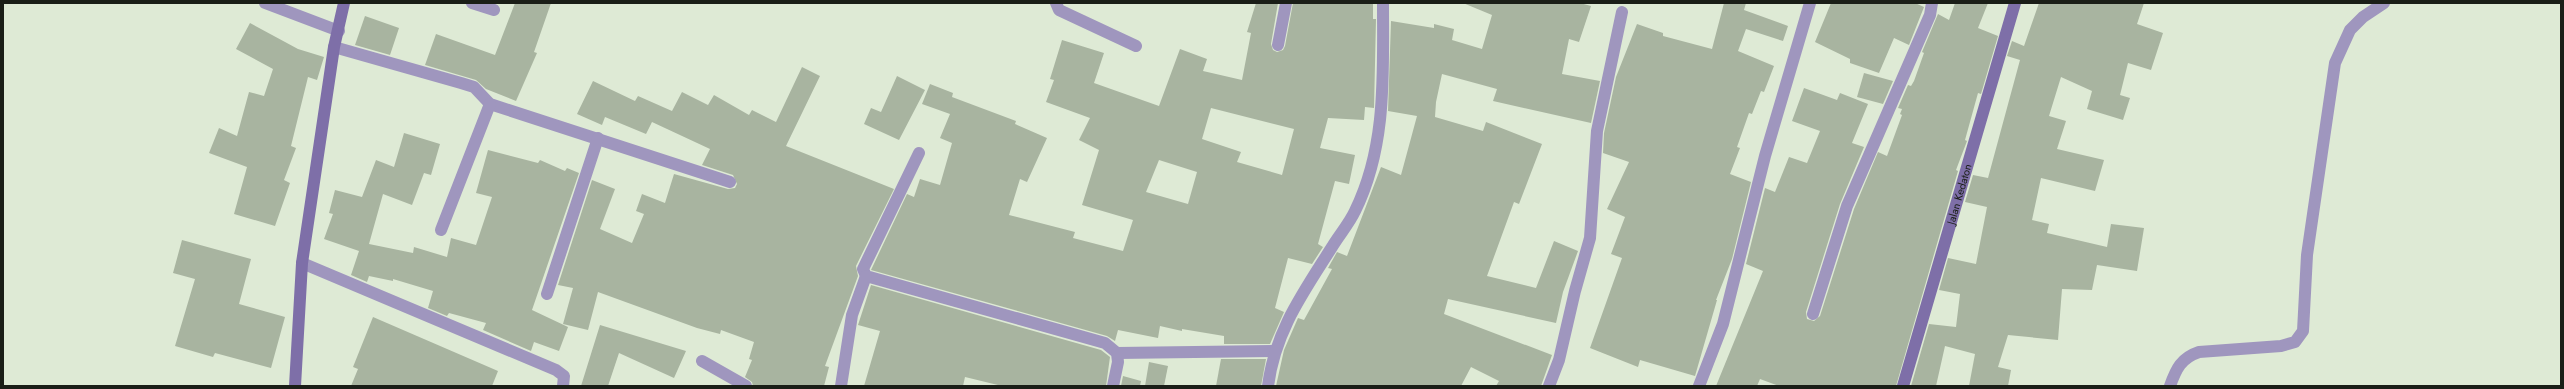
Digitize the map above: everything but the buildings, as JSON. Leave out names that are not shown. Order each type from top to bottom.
[{"type":"street","points":[[265,3],[338,31]]},
{"type":"street","points":[[295,386],[302,263],[334,47],[344,3]]},
{"type":"street","points":[[472,3],[494,10]]},
{"type":"street","points":[[1056,3],[1059,10],[1136,46]]},
{"type":"street","points":[[1278,45],[1286,3]]},
{"type":"street","points":[[1268,386],[1274,351],[1289,314],[1354,213],[1371,169],[1379,138],[1382,109],[1383,3]]},
{"type":"street","points":[[1699,386],[1723,324],[1765,156],[1810,3]]},
{"type":"street","points":[[1813,314],[1847,206],[1930,15],[1932,3]]},
{"type":"street","name":"Jalan Kedaton","points":[[1903,386],[2015,3]]},
{"type":"street","points":[[2170,386],[2176,369],[2187,356],[2199,352],[2281,346],[2295,342],[2303,331],[2307,255],[2335,63],[2350,30],[2363,17],[2384,3]]},
{"type":"street","points":[[1549,386],[1560,360],[1575,291],[1590,238],[1597,131],[1622,12]]},
{"type":"street","points":[[334,47],[474,87],[490,104],[730,182]]},
{"type":"street","points":[[441,230],[490,104]]},
{"type":"street","points":[[547,294],[598,138]]},
{"type":"street","points":[[841,386],[852,315],[866,276],[863,269],[919,154]]},
{"type":"street","points":[[302,263],[556,370],[564,376],[563,386]]},
{"type":"street","points":[[866,276],[1105,343],[1117,353],[1274,351]]},
{"type":"street","points":[[1114,386],[1118,362],[1117,353]]},
{"type":"street","points":[[702,361],[746,386]]}]
